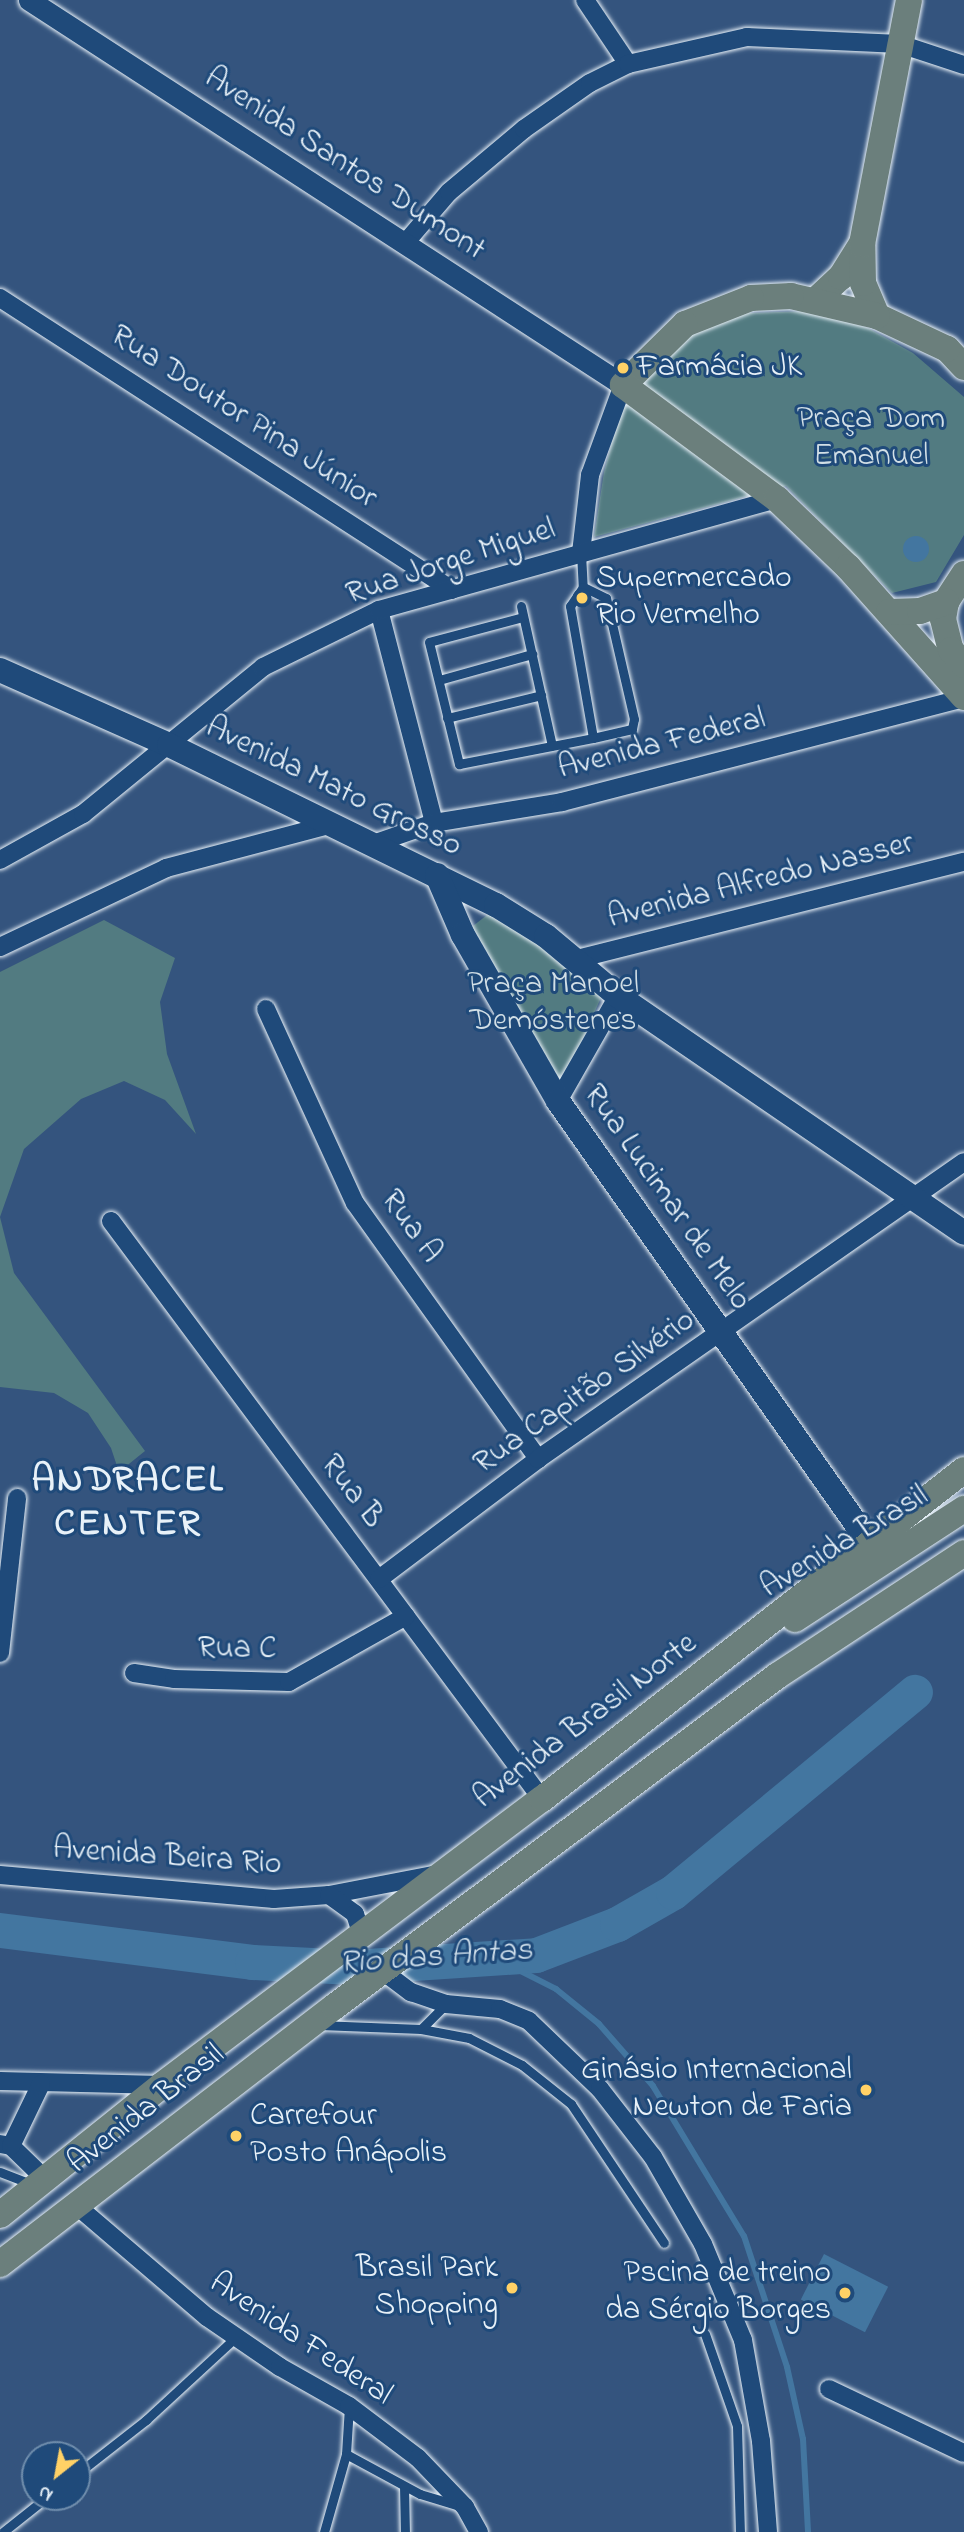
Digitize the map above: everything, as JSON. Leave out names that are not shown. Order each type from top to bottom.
[{"type":"main road","points":[[877,316],[863,283],[862,244],[909,0]]},
{"type":"main road","points":[[816,300],[841,277],[862,244]]},
{"type":"main road","points":[[964,367],[947,349],[877,316],[816,300],[751,298],[720,307],[685,324],[623,385],[777,499],[889,611],[964,698]]},
{"type":"main road","points":[[964,574],[946,601],[946,639],[964,665]]},
{"type":"main road","points":[[889,611],[920,611],[946,601]]},
{"type":"main road","name":"Avenida Mato Grosso","points":[[0,670],[169,745],[437,875],[536,929],[618,996],[964,1233]]},
{"type":"main road","name":"Rua Lucimar de Melo","points":[[437,875],[463,935],[558,1101],[720,1335],[869,1542]]},
{"type":"main road","name":"Avenida Brasil Norte","points":[[245,2022],[542,1799],[964,1470]]},
{"type":"main road","name":"Avenida Brasil","points":[[777,1676],[844,1614],[924,1548],[964,1509]]},
{"type":"main road","name":"Avenida Brasil","points":[[760,1631],[797,1618],[924,1548],[964,1530]]},
{"type":"main road","points":[[384,1972],[777,1676],[964,1553]]},
{"type":"main road","name":"Avenida Brasil","points":[[0,2264],[310,2025],[384,1972]]},
{"type":"main road","name":"Avenida Brasil","points":[[0,2215],[245,2022]]},
{"type":"street","name":"Avenida Santos Dumont","points":[[29,0],[623,385]]},
{"type":"street","points":[[585,0],[628,64]]},
{"type":"street","points":[[406,242],[449,192],[524,129],[590,83],[628,64],[747,37],[900,44],[964,65]]},
{"type":"street","name":"Rua Doutor Pina Júnior","points":[[0,298],[452,590]]},
{"type":"street","points":[[580,553],[590,475],[623,385]]},
{"type":"street","name":"Rua Jorge Miguel","points":[[0,860],[83,814],[263,667],[380,610],[777,499]]},
{"type":"street","points":[[380,610],[434,823]]},
{"type":"street","name":"Avenida Federal","points":[[373,845],[434,823],[562,802],[964,698]]},
{"type":"street","points":[[0,947],[166,868],[332,824]]},
{"type":"street","name":"Avenida Alfredo Nasser","points":[[573,960],[964,862]]},
{"type":"street","points":[[558,1101],[618,996]]},
{"type":"street","name":"Rua A","points":[[266,1009],[355,1203],[538,1459]]},
{"type":"street","name":"Rua Capitão Silvério","points":[[379,1579],[538,1459],[720,1335],[964,1162]]},
{"type":"street","name":"Rua B","points":[[111,1222],[542,1799]]},
{"type":"street","points":[[0,1653],[17,1498]]},
{"type":"street","name":"Rua C","points":[[134,1673],[174,1679],[289,1682],[406,1616]]},
{"type":"street","name":"Avenida Beira Rio","points":[[0,1875],[274,1899],[329,1895],[442,1873]]},
{"type":"street","points":[[329,1895],[355,1913],[357,1940]]},
{"type":"street","points":[[384,1972],[411,1992],[446,2004],[500,2010],[529,2021],[600,2089],[653,2157],[703,2244],[743,2340],[761,2441],[768,2532]]},
{"type":"street","points":[[0,2081],[162,2085]]},
{"type":"street","points":[[41,2084],[6,2145],[41,2182]]},
{"type":"street","name":"Avenida Federal","points":[[77,2206],[236,2337],[349,2406],[418,2458],[465,2507],[480,2532]]},
{"type":"street","points":[[829,2389],[964,2453]]},
{"type":"lane","points":[[580,553],[583,587],[570,606],[593,738]]},
{"type":"lane","points":[[523,617],[431,639],[459,764],[632,729],[634,719],[606,598],[583,587]]},
{"type":"lane","points":[[521,606],[552,746]]},
{"type":"lane","points":[[439,680],[532,654]]},
{"type":"lane","points":[[447,718],[541,695]]},
{"type":"lane","points":[[421,2029],[446,2004]]},
{"type":"lane","points":[[310,2025],[421,2029],[481,2042],[523,2065],[571,2104],[664,2243]]},
{"type":"lane","points":[[0,2172],[41,2182]]},
{"type":"lane","points":[[705,2334],[737,2426],[740,2532]]},
{"type":"lane","points":[[91,2463],[154,2414],[236,2337]]},
{"type":"lane","points":[[324,2532],[346,2454],[349,2406]]},
{"type":"lane","points":[[346,2454],[404,2486],[465,2507]]},
{"type":"lane","points":[[404,2486],[405,2532]]},
{"type":"lane","points":[[3,2532],[29,2511]]},
{"type":"green space","name":"Praça Dom Emanuel","points":[[812,311],[868,328],[913,353],[964,397],[964,535],[936,582],[892,593],[786,486],[594,537],[604,472],[621,407],[693,329],[748,313]]},
{"type":"green space","name":"Praça Manoel Demóstenes","points":[[496,908],[603,993],[559,1094],[464,933]]},
{"type":"green space","points":[[104,920],[175,958],[160,1002],[167,1054],[196,1134],[165,1100],[124,1081],[81,1099],[24,1149],[0,1217],[0,972]]},
{"type":"green space","points":[[0,1217],[14,1273],[145,1451],[119,1472],[111,1448],[88,1413],[54,1393],[0,1387]]},
{"type":"water","points":[[916,536],[925,540],[929,549],[925,558],[916,562],[907,558],[903,549],[907,540]]},
{"type":"water","name":"Pscina de treino da Sérgio Borges","points":[[824,2254],[888,2287],[865,2332],[801,2299]]},
{"type":"waterway","name":"Rio das Antas","points":[[0,1930],[252,1962],[352,1967],[536,1955],[617,1924],[673,1892],[915,1692]]},
{"type":"waterway","points":[[493,1957],[556,1989],[599,2024],[653,2086],[744,2236],[787,2367],[803,2439],[808,2532]]},
{"type":"place","name":"Farmácia JK","points":[[623,368]]},
{"type":"place","name":"Supermercado Rio Vermelho","points":[[582,598]]},
{"type":"place","name":"Ginásio Internacional Newton de Faria","points":[[866,2090]]},
{"type":"place","name":"Carrefour Posto Anápolis","points":[[236,2136]]},
{"type":"place","name":"Brasil Park Shopping","points":[[512,2288]]},
{"type":"place","name":"Pscina de treino da Sérgio Borges","points":[[845,2293]]},
{"type":"district","name":"ANDRACEL CENTER","points":[[128,1504]]}]
